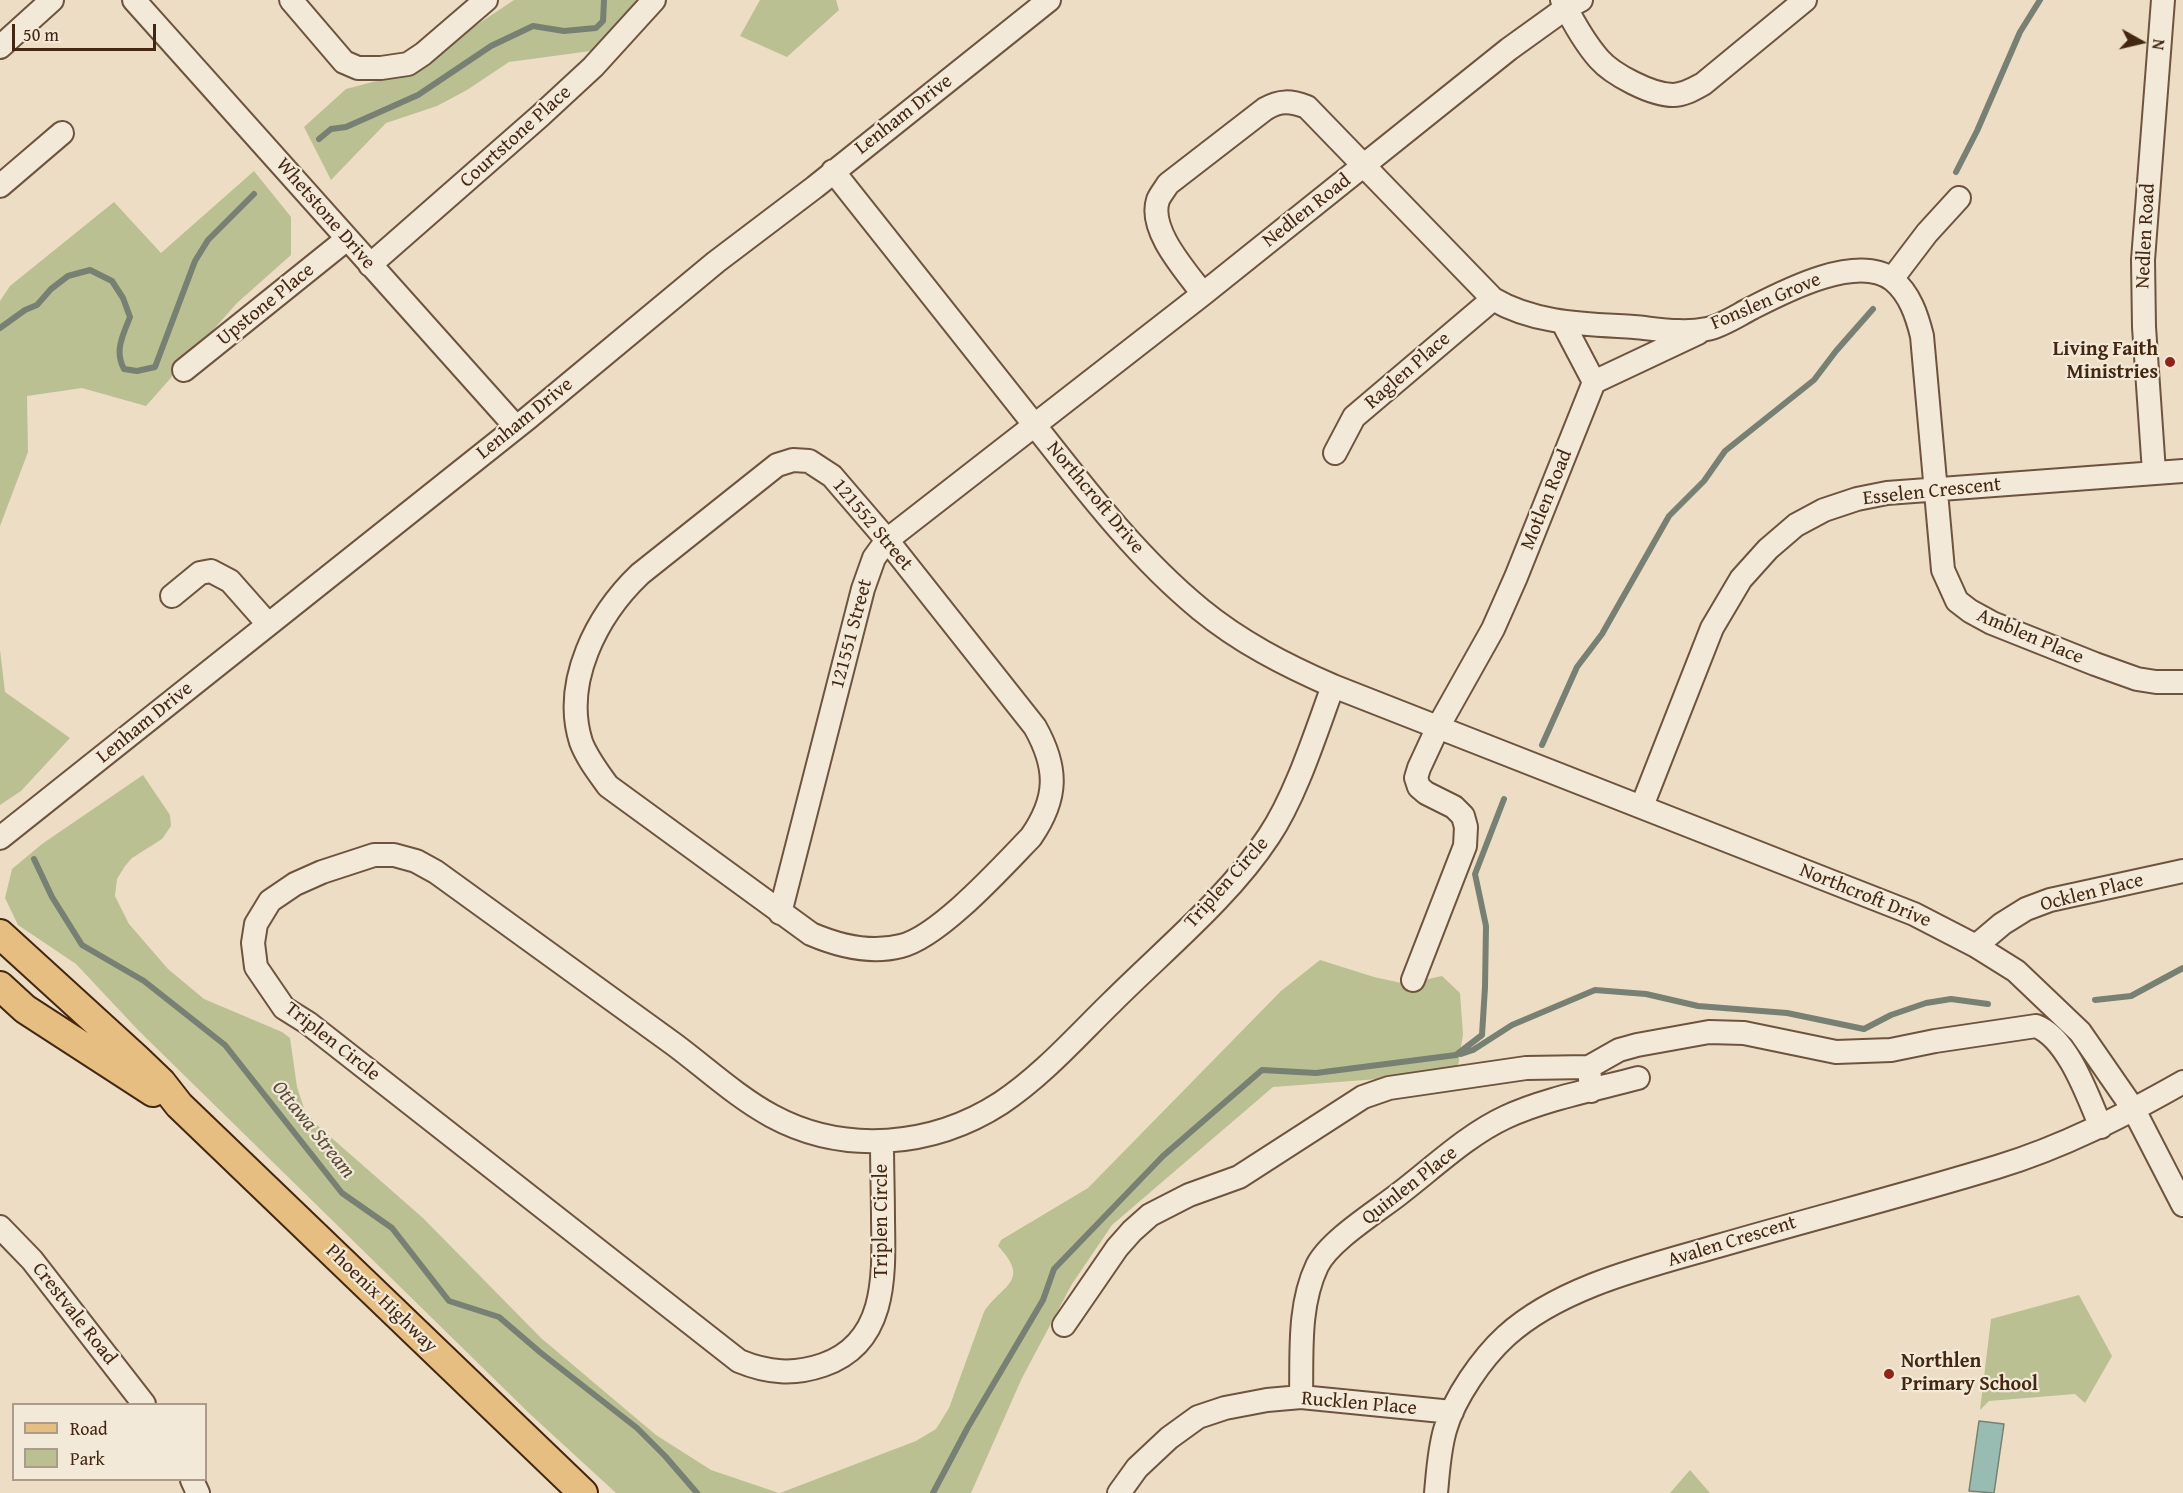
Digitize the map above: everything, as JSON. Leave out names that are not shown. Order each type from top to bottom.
[{"type":"main road","name":"Phoenix Highway","points":[[0,934],[161,1082],[179,1106],[583,1493]]},
{"type":"main road","name":"Phoenix Highway","points":[[0,986],[34,1016],[152,1092],[179,1106]]},
{"type":"street","points":[[0,47],[52,0]]},
{"type":"street","points":[[291,0],[344,62],[358,68],[381,68],[408,64],[486,0]]},
{"type":"street","name":"Courtstone Place","points":[[370,266],[585,74],[654,0]]},
{"type":"street","name":"Lenham Drive","points":[[0,838],[516,427],[717,262],[1049,0]]},
{"type":"street","points":[[1569,3],[1599,59],[1609,68],[1656,92],[1674,95],[1703,84],[1805,0]]},
{"type":"street","name":"Nedlen Road","points":[[2154,472],[2144,327],[2143,267],[2163,0]]},
{"type":"street","name":"Whetstone Drive","points":[[142,3],[370,266],[516,427]]},
{"type":"street","name":"Nedlen Road","points":[[1034,424],[1203,294],[1569,3]]},
{"type":"street","name":"Fonslen Grove","points":[[1203,294],[1163,237],[1158,223],[1158,200],[1168,184],[1276,102],[1289,102],[1307,107],[1493,299],[1509,308],[1563,323],[1671,330],[1707,329],[1785,291],[1825,275],[1849,271],[1874,273],[1892,279]]},
{"type":"street","points":[[0,186],[62,133]]},
{"type":"street","name":"Northcroft Drive","points":[[833,171],[1101,509],[1147,560],[1200,609],[1243,641],[1287,666],[1333,686],[1914,914],[1976,946],[2016,971],[2080,1032],[2134,1110],[2183,1205]]},
{"type":"street","points":[[1935,490],[1922,336],[1915,311],[1904,292],[1892,279],[1927,233],[1959,198]]},
{"type":"street","name":"Upstone Place","points":[[184,370],[347,239]]},
{"type":"street","name":"Raglen Place","points":[[1335,453],[1354,417],[1493,299]]},
{"type":"street","points":[[1563,323],[1593,382],[1707,329]]},
{"type":"street","name":"Motlen Road","points":[[1438,727],[1493,629],[1516,577],[1593,382]]},
{"type":"street","name":"121551 Street","points":[[780,913],[863,589],[874,558],[887,540],[1034,424]]},
{"type":"street","name":"121552 Street","points":[[793,459],[809,461],[832,476],[887,540],[1035,727],[1046,748],[1052,773],[1051,797],[1041,822],[1031,837],[945,921],[919,940],[886,949],[834,944],[811,934],[780,913],[608,786],[593,765],[582,743],[576,716],[576,686],[609,609],[639,574],[777,465],[793,459]]},
{"type":"street","name":"Esselen Crescent","points":[[1642,807],[1712,628],[1741,579],[1768,549],[1796,525],[1824,510],[1857,499],[1887,493],[2183,471]]},
{"type":"street","name":"Amblen Place","points":[[1935,490],[1943,570],[1957,601],[1970,612],[1992,623],[2138,679],[2183,682]]},
{"type":"street","points":[[172,596],[200,573],[211,571],[230,581],[268,624]]},
{"type":"street","name":"Triplen Circle","points":[[882,1142],[883,1288],[875,1316],[857,1344],[835,1361],[809,1370],[776,1372],[755,1368],[739,1362],[311,1025],[284,1008],[256,967],[253,943],[256,924],[270,901],[295,884],[322,872],[374,855],[394,855],[416,861],[436,872],[676,1046],[743,1098],[771,1116],[792,1126],[851,1141],[882,1142],[917,1137],[950,1128],[976,1117],[1002,1102],[1039,1074],[1215,901],[1249,864],[1271,834],[1287,803],[1333,686]]},
{"type":"street","points":[[1413,980],[1465,846],[1466,827],[1463,816],[1454,807],[1426,793],[1419,787],[1416,778],[1438,727]]},
{"type":"street","name":"Ocklen Place","points":[[1976,946],[2002,924],[2026,909],[2042,903],[2183,872]]},
{"type":"street","points":[[1064,1325],[1117,1248],[1150,1215],[1189,1195],[1239,1177],[1364,1097],[1389,1088],[1526,1068],[1589,1067],[1619,1050],[1709,1032],[1744,1032],[1836,1052],[1891,1050],[2036,1026],[2054,1038],[2074,1068],[2101,1127]]},
{"type":"street","points":[[1589,1067],[1591,1090]]},
{"type":"street","name":"Quinlen Place","points":[[1301,1397],[1306,1299],[1318,1265],[1338,1241],[1472,1137],[1505,1117],[1527,1108],[1638,1078]]},
{"type":"street","name":"Avalen Crescent","points":[[1436,1493],[1438,1460],[1452,1412],[1491,1352],[1529,1317],[1600,1282],[1808,1219],[2000,1166],[2101,1127],[2183,1082]]},
{"type":"street","name":"Crestvale Road","points":[[0,1227],[32,1260],[143,1403]]},
{"type":"street","name":"Rucklen Place","points":[[1119,1493],[1137,1468],[1168,1438],[1198,1417],[1225,1408],[1267,1400],[1301,1397],[1452,1412]]},
{"type":"green space","points":[[514,0],[641,0],[598,50],[509,62],[467,90],[437,106],[386,123],[331,180],[304,127],[346,89],[422,69],[466,32]]},
{"type":"green space","points":[[760,0],[836,0],[839,10],[787,57],[740,36]]},
{"type":"green space","points":[[254,171],[291,217],[291,255],[237,303],[146,406],[82,388],[27,396],[28,452],[0,526],[0,301],[10,286],[114,202],[161,253]]},
{"type":"green space","points":[[0,650],[5,692],[70,738],[21,791],[0,805]]},
{"type":"green space","points":[[143,775],[170,815],[171,826],[162,839],[132,858],[125,866],[117,879],[115,896],[129,924],[168,969],[204,999],[282,1032],[290,1038],[297,1087],[305,1111],[318,1126],[423,1218],[541,1338],[656,1435],[711,1470],[779,1493],[616,1493],[530,1414],[139,1031],[76,964],[18,925],[5,898],[12,869],[42,844]]},
{"type":"green space","points":[[1320,960],[1374,977],[1406,984],[1442,976],[1460,993],[1463,1034],[1458,1066],[1378,1079],[1273,1087],[1112,1225],[1072,1284],[1022,1378],[971,1493],[780,1493],[916,1441],[936,1429],[949,1408],[984,1312],[1005,1289],[1013,1276],[1013,1268],[1008,1258],[998,1246],[1001,1240],[1088,1188],[1281,991]]},
{"type":"green space","points":[[2079,1295],[2112,1356],[2085,1403],[2075,1394],[1989,1401],[1980,1410],[1991,1319]]},
{"type":"green space","points":[[1690,1470],[1710,1493],[1670,1493]]},
{"type":"water","points":[[1979,1421],[2004,1424],[1994,1493],[1969,1491]]},
{"type":"waterway","points":[[319,139],[331,129],[346,127],[418,95],[491,46],[533,26],[564,31],[596,28],[603,21],[604,0]]},
{"type":"waterway","points":[[1956,172],[1977,131],[2020,32],[2040,0]]},
{"type":"waterway","points":[[0,328],[25,310],[37,305],[51,289],[68,276],[90,270],[112,281],[123,298],[130,317],[120,349],[124,369],[137,371],[155,367],[195,261],[208,240],[254,194]]},
{"type":"waterway","points":[[1542,745],[1577,667],[1602,634],[1669,516],[1704,481],[1725,451],[1814,380],[1873,309]]},
{"type":"waterway","points":[[933,1493],[968,1427],[1043,1300],[1054,1269],[1163,1156],[1262,1070],[1316,1073],[1456,1055],[1482,1035],[1486,926],[1475,874],[1504,799]]},
{"type":"waterway","name":"Ottawa Stream","points":[[34,859],[52,897],[82,945],[144,981],[225,1045],[342,1193],[392,1228],[449,1301],[499,1317],[637,1428],[697,1493]]},
{"type":"waterway","points":[[2095,1000],[2131,996],[2183,968]]},
{"type":"waterway","points":[[1461,1054],[1473,1050],[1512,1025],[1595,990],[1646,994],[1698,1006],[1787,1013],[1864,1029],[1891,1015],[1926,1003],[1951,999],[1988,1004]]},
{"type":"place","name":"Living Faith Ministries","points":[[2170,362]]},
{"type":"place","name":"Northlen Primary School","points":[[1889,1374]]}]
